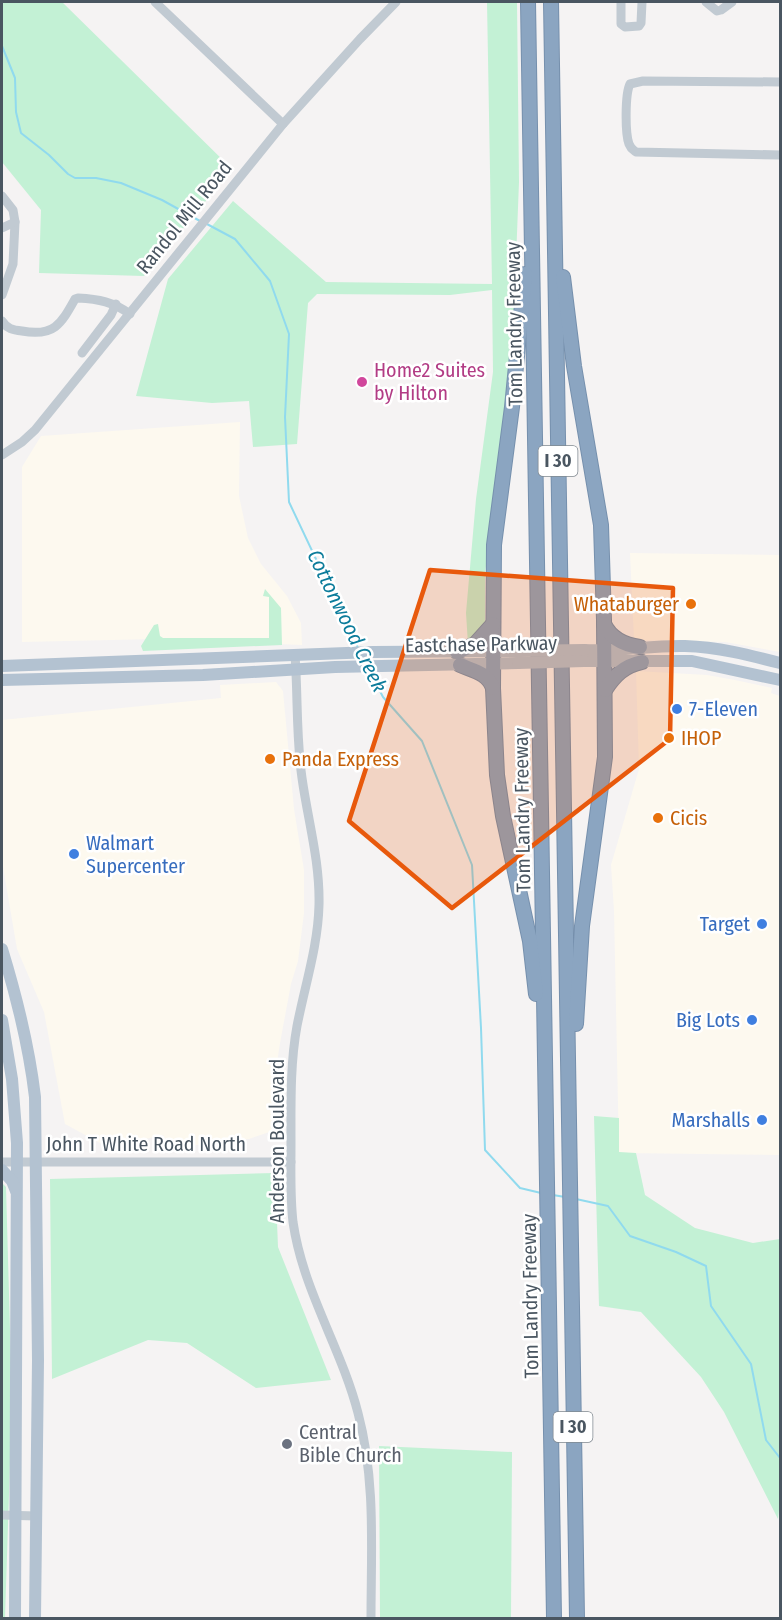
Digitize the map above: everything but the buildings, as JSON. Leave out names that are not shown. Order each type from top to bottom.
[{"type":"highway","name":"Tom Landry Freeway","points":[[528,2],[549,1232],[553,1618]]},
{"type":"highway","name":"I 30","points":[[551,2],[578,1618]]},
{"type":"highway","points":[[532,207],[512,407],[494,545],[493,657],[497,775],[503,816],[530,941],[545,1068]]},
{"type":"highway","points":[[555,208],[574,366],[601,525],[605,656],[605,757],[582,926],[576,1022],[574,1147],[570,1163]]},
{"type":"highway","points":[[493,624],[458,659],[490,679],[494,688]]},
{"type":"highway","points":[[604,624],[614,638],[641,654],[620,671],[605,690]]},
{"type":"main road","name":"Eastchase Parkway","points":[[2,680],[405,666],[493,657],[641,654],[687,646],[720,650],[780,663]]},
{"type":"main road","points":[[692,661],[715,657],[720,650]]},
{"type":"main road","name":"Eastchase Parkway","points":[[2,666],[396,652],[458,659]]},
{"type":"main road","name":"Eastchase Parkway","points":[[641,654],[692,661],[780,680]]},
{"type":"main road","points":[[718,668],[723,660],[750,656]]},
{"type":"main road","points":[[134,661],[135,677]]},
{"type":"main road","points":[[2,949],[22,1017],[32,1065],[35,1097],[38,1162],[35,1618]]},
{"type":"main road","points":[[2,1020],[15,1102],[17,1162],[15,1618]]},
{"type":"main road","points":[[2,1170],[12,1181],[17,1193]]},
{"type":"street","points":[[154,2],[283,124]]},
{"type":"street","name":"Randol Mill Road","points":[[2,455],[35,430],[283,124],[396,2]]},
{"type":"street","points":[[621,2],[621,24],[625,27],[639,26],[642,2]]},
{"type":"street","points":[[706,2],[717,11],[732,2]]},
{"type":"street","points":[[780,82],[643,81],[630,84],[628,87],[627,114],[629,145],[636,152],[780,155]]},
{"type":"street","points":[[2,196],[13,210],[15,222],[13,264],[2,295]]},
{"type":"street","points":[[2,228],[15,222]]},
{"type":"street","points":[[2,321],[10,329],[33,333],[45,332],[57,326],[78,298],[99,299],[116,304],[130,314]]},
{"type":"street","points":[[82,354],[111,315],[116,304]]},
{"type":"street","name":"Anderson Boulevard","points":[[295,655],[302,779],[318,862],[319,906],[315,946],[297,1027],[293,1058],[291,1162],[293,1223],[309,1286],[346,1373],[358,1412],[369,1466],[371,1618]]},
{"type":"street","name":"John T White Road North","points":[[2,1162],[291,1162]]},
{"type":"street","points":[[2,1515],[36,1516]]},
{"type":"highlighted area","points":[[430,570],[673,588],[670,739],[452,908],[349,821]]},
{"type":"shaded area","points":[[240,422],[239,496],[248,538],[261,564],[287,596],[301,623],[302,645],[156,639],[22,642],[22,467],[41,436]]},
{"type":"shaded area","points":[[630,553],[780,555],[780,652],[725,642],[634,640]]},
{"type":"shaded area","points":[[636,671],[707,675],[772,688],[771,693],[780,696],[780,1155],[619,1153],[611,865],[639,769]]},
{"type":"shaded area","points":[[276,682],[283,691],[294,809],[304,870],[304,913],[298,961],[291,984],[280,1043],[274,1084],[272,1131],[249,1139],[171,1148],[163,1135],[123,1144],[100,1143],[65,1124],[44,1012],[17,949],[2,861],[2,720],[221,698],[220,685]]},
{"type":"green space","points":[[2,2],[62,2],[232,169],[144,276],[39,273],[41,210],[2,162]]},
{"type":"green space","points":[[487,2],[517,2],[519,182],[511,388],[485,573],[485,625],[468,644],[466,613],[476,499],[493,372],[492,290],[450,295],[317,294],[308,303],[297,444],[253,447],[249,401],[212,403],[136,396],[168,279],[233,201],[326,282],[492,284]]},
{"type":"green space","points":[[265,589],[281,608],[282,645],[143,651],[141,646],[154,625],[158,624],[160,636],[163,638],[269,638],[269,597],[263,596]]},
{"type":"green space","points":[[594,1116],[619,1118],[619,1152],[636,1153],[645,1195],[695,1228],[753,1243],[780,1239],[780,1501],[778,1519],[724,1412],[701,1377],[641,1312],[599,1306]]},
{"type":"green space","points":[[275,1173],[278,1247],[331,1380],[256,1388],[187,1343],[148,1340],[52,1379],[50,1179]]},
{"type":"green space","points":[[2,1183],[6,1187],[12,1401],[5,1618],[2,1618]]},
{"type":"green space","points":[[379,1446],[512,1452],[511,1618],[380,1618]]},
{"type":"waterway","name":"Cottonwood Creek","points":[[2,46],[15,78],[16,112],[21,133],[75,178],[96,178],[121,183],[162,200],[200,221]]},
{"type":"waterway","name":"Cottonwood Creek","points":[[205,223],[235,239],[270,281],[289,334],[285,417],[289,502],[358,648]]},
{"type":"waterway","name":"Cottonwood Creek","points":[[370,672],[383,697],[422,741],[472,865],[485,1150],[520,1188],[541,1193]]},
{"type":"waterway","name":"Cottonwood Creek","points":[[553,1195],[565,1197]]},
{"type":"waterway","name":"Cottonwood Creek","points":[[576,1199],[608,1206],[630,1236],[676,1252],[706,1266],[711,1306],[751,1364],[766,1440],[780,1458]]},
{"type":"place","name":"Home2 Suites by Hilton","points":[[362,382]]},
{"type":"place","name":"Whataburger","points":[[691,604]]},
{"type":"place","name":"7-Eleven","points":[[677,709]]},
{"type":"place","name":"IHOP","points":[[669,738]]},
{"type":"place","name":"Panda Express","points":[[270,759]]},
{"type":"place","name":"Cicis","points":[[658,818]]},
{"type":"place","name":"Walmart Supercenter","points":[[74,854]]},
{"type":"place","name":"Target","points":[[762,924]]},
{"type":"place","name":"Big Lots","points":[[752,1020]]},
{"type":"place","name":"Marshalls","points":[[762,1120]]},
{"type":"place","name":"Central Bible Church","points":[[287,1444]]}]
